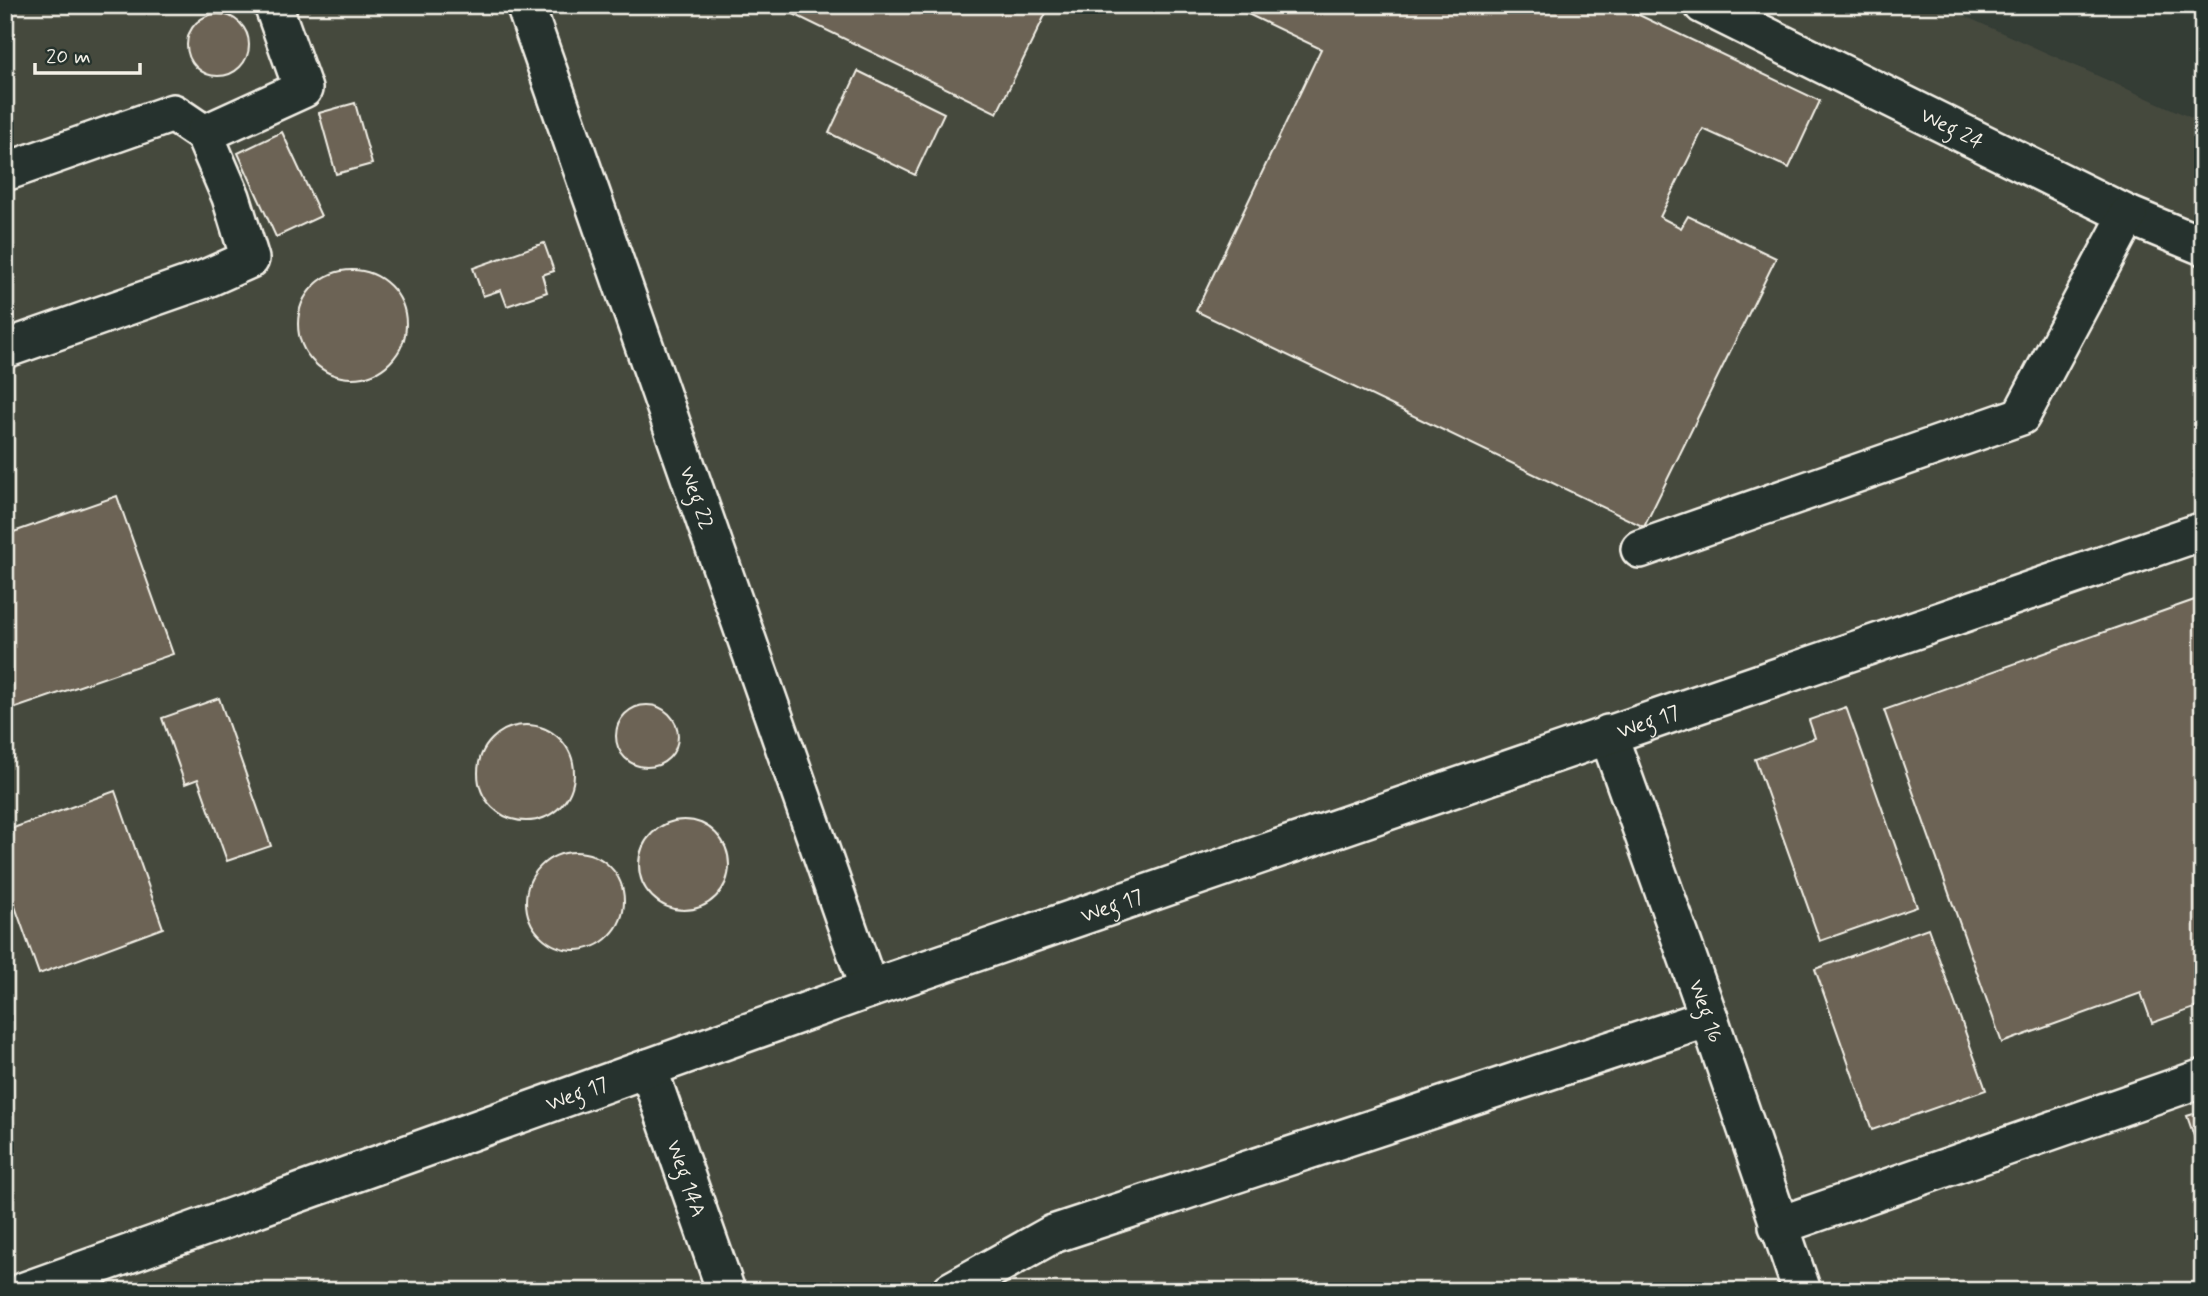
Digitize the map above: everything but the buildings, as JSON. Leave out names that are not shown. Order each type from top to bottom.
[{"type":"lane","points":[[204,134],[303,89],[273,5]]},
{"type":"lane","name":"Weg 22","points":[[526,5],[869,989]]},
{"type":"lane","name":"Weg 24","points":[[1703,5],[2128,215],[2203,246]]},
{"type":"lane","points":[[5,172],[173,113],[204,134],[230,197],[250,259],[205,279],[5,349]]},
{"type":"lane","points":[[1640,549],[2021,416],[2128,215]]},
{"type":"lane","name":"Weg 17","points":[[25,1291],[869,989],[2203,531]]},
{"type":"lane","name":"Weg 16","points":[[1608,734],[1709,1018],[1801,1291]]},
{"type":"lane","points":[[951,1291],[1053,1234],[1709,1018]]},
{"type":"lane","name":"Weg 14A","points":[[648,1068],[726,1291]]},
{"type":"lane","points":[[1778,1226],[2203,1078]]},
{"type":"shaded area","points":[[5,5],[1940,5],[2203,123],[2203,1291],[5,1291]]}]
